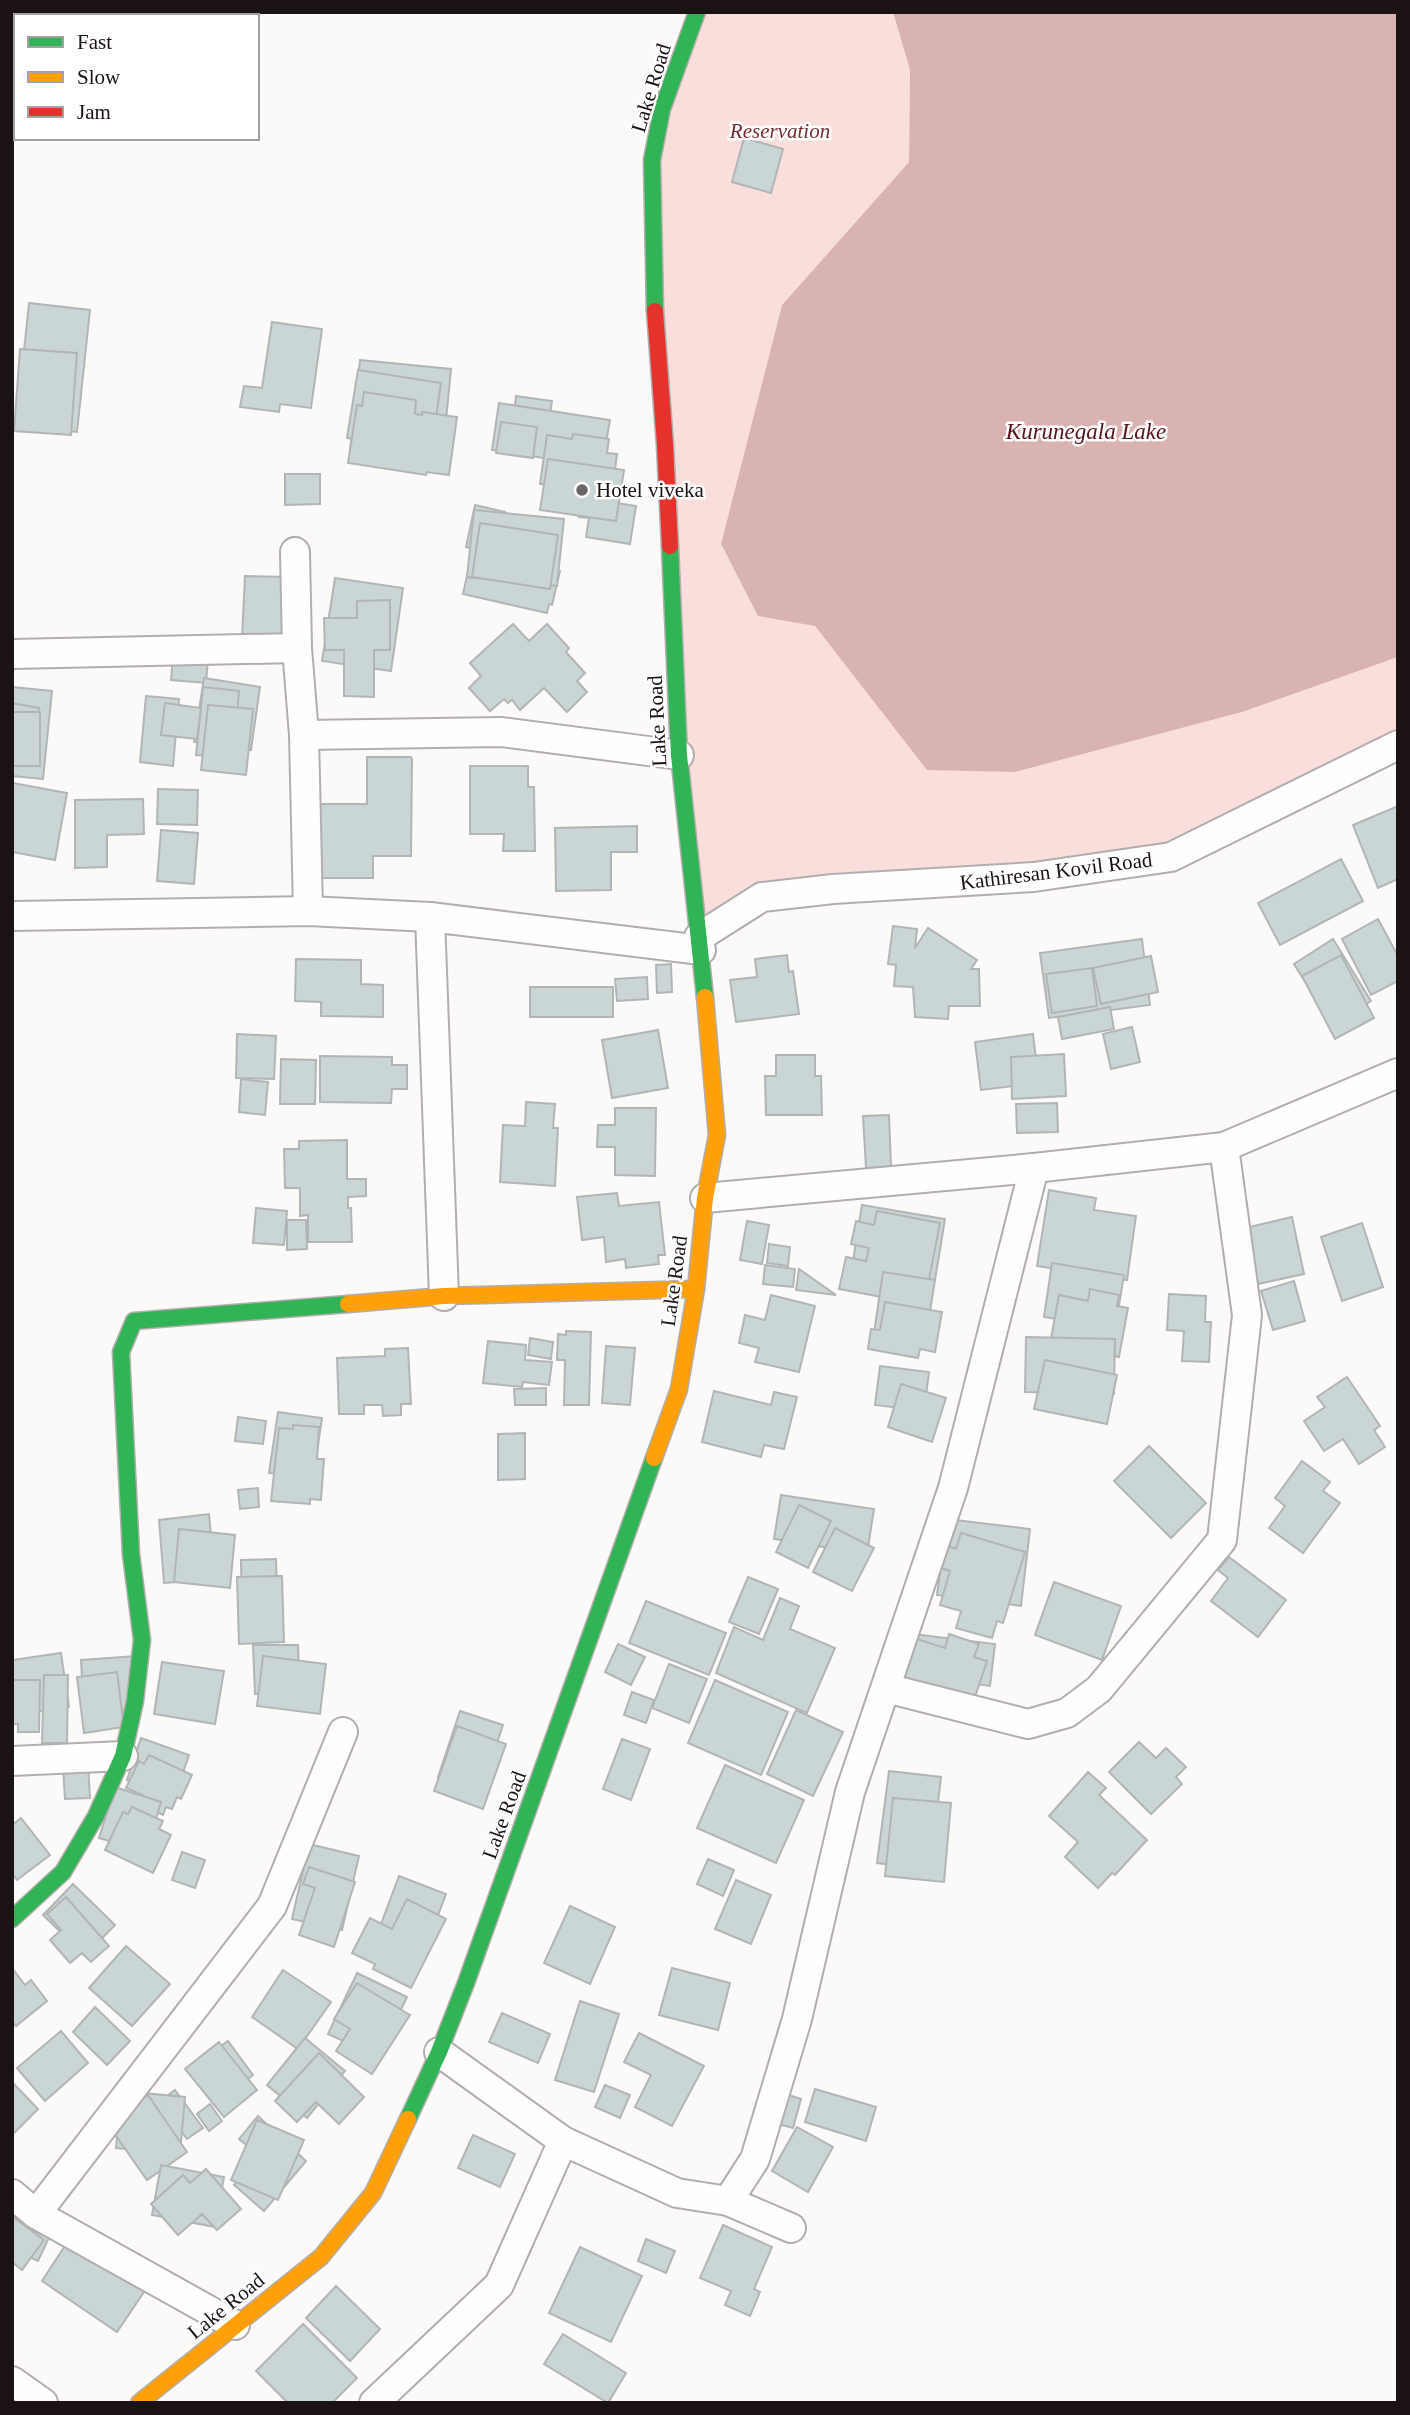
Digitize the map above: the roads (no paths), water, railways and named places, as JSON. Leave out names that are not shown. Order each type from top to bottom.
[{"type":"main road","name":"Lake Road","points":[[139,2403],[321,2257],[373,2193],[439,2052],[679,1389],[696,1289],[705,1198],[718,1135],[679,755],[665,445],[654,329],[652,160],[662,109],[697,12]]},
{"type":"main road","points":[[12,1919],[63,1872],[96,1816],[123,1756],[135,1701],[142,1640],[131,1554],[121,1352],[134,1321],[444,1296],[696,1289]]},
{"type":"street","points":[[295,552],[297,648],[304,735],[308,911]]},
{"type":"street","points":[[12,654],[297,648]]},
{"type":"street","points":[[304,735],[501,732],[679,755]]},
{"type":"street","name":"Kathiresan Kovil Road","points":[[700,944],[762,897],[1034,877],[1171,857],[1398,745]]},
{"type":"street","points":[[12,916],[308,911],[430,917],[700,944]]},
{"type":"street","points":[[430,917],[444,1296]]},
{"type":"street","points":[[705,1198],[1034,1168],[1224,1147],[1398,1073]]},
{"type":"street","points":[[886,1688],[1028,1724],[1067,1713],[1099,1689],[1222,1540],[1247,1315],[1224,1147]]},
{"type":"street","points":[[728,2201],[755,2159],[797,2019],[850,1792],[953,1488],[1034,1168]]},
{"type":"street","points":[[36,2214],[272,1906],[343,1732]]},
{"type":"street","points":[[12,1761],[123,1756]]},
{"type":"street","points":[[439,2052],[563,2141],[677,2193],[728,2201],[791,2228]]},
{"type":"street","points":[[374,2403],[499,2285],[563,2141]]},
{"type":"street","points":[[12,2194],[36,2214],[235,2325]]},
{"type":"street","points":[[12,2381],[43,2403]]},
{"type":"water","name":"Kurunegala Lake","points":[[893,12],[1398,12],[1398,657],[1242,712],[1015,772],[927,770],[815,626],[758,616],[721,544],[782,305],[909,162],[910,70]]},
{"type":"place","name":"Hotel viveka","points":[[582,490]]},
{"type":"park label","name":"Reservation","points":[[780,131]]}]
